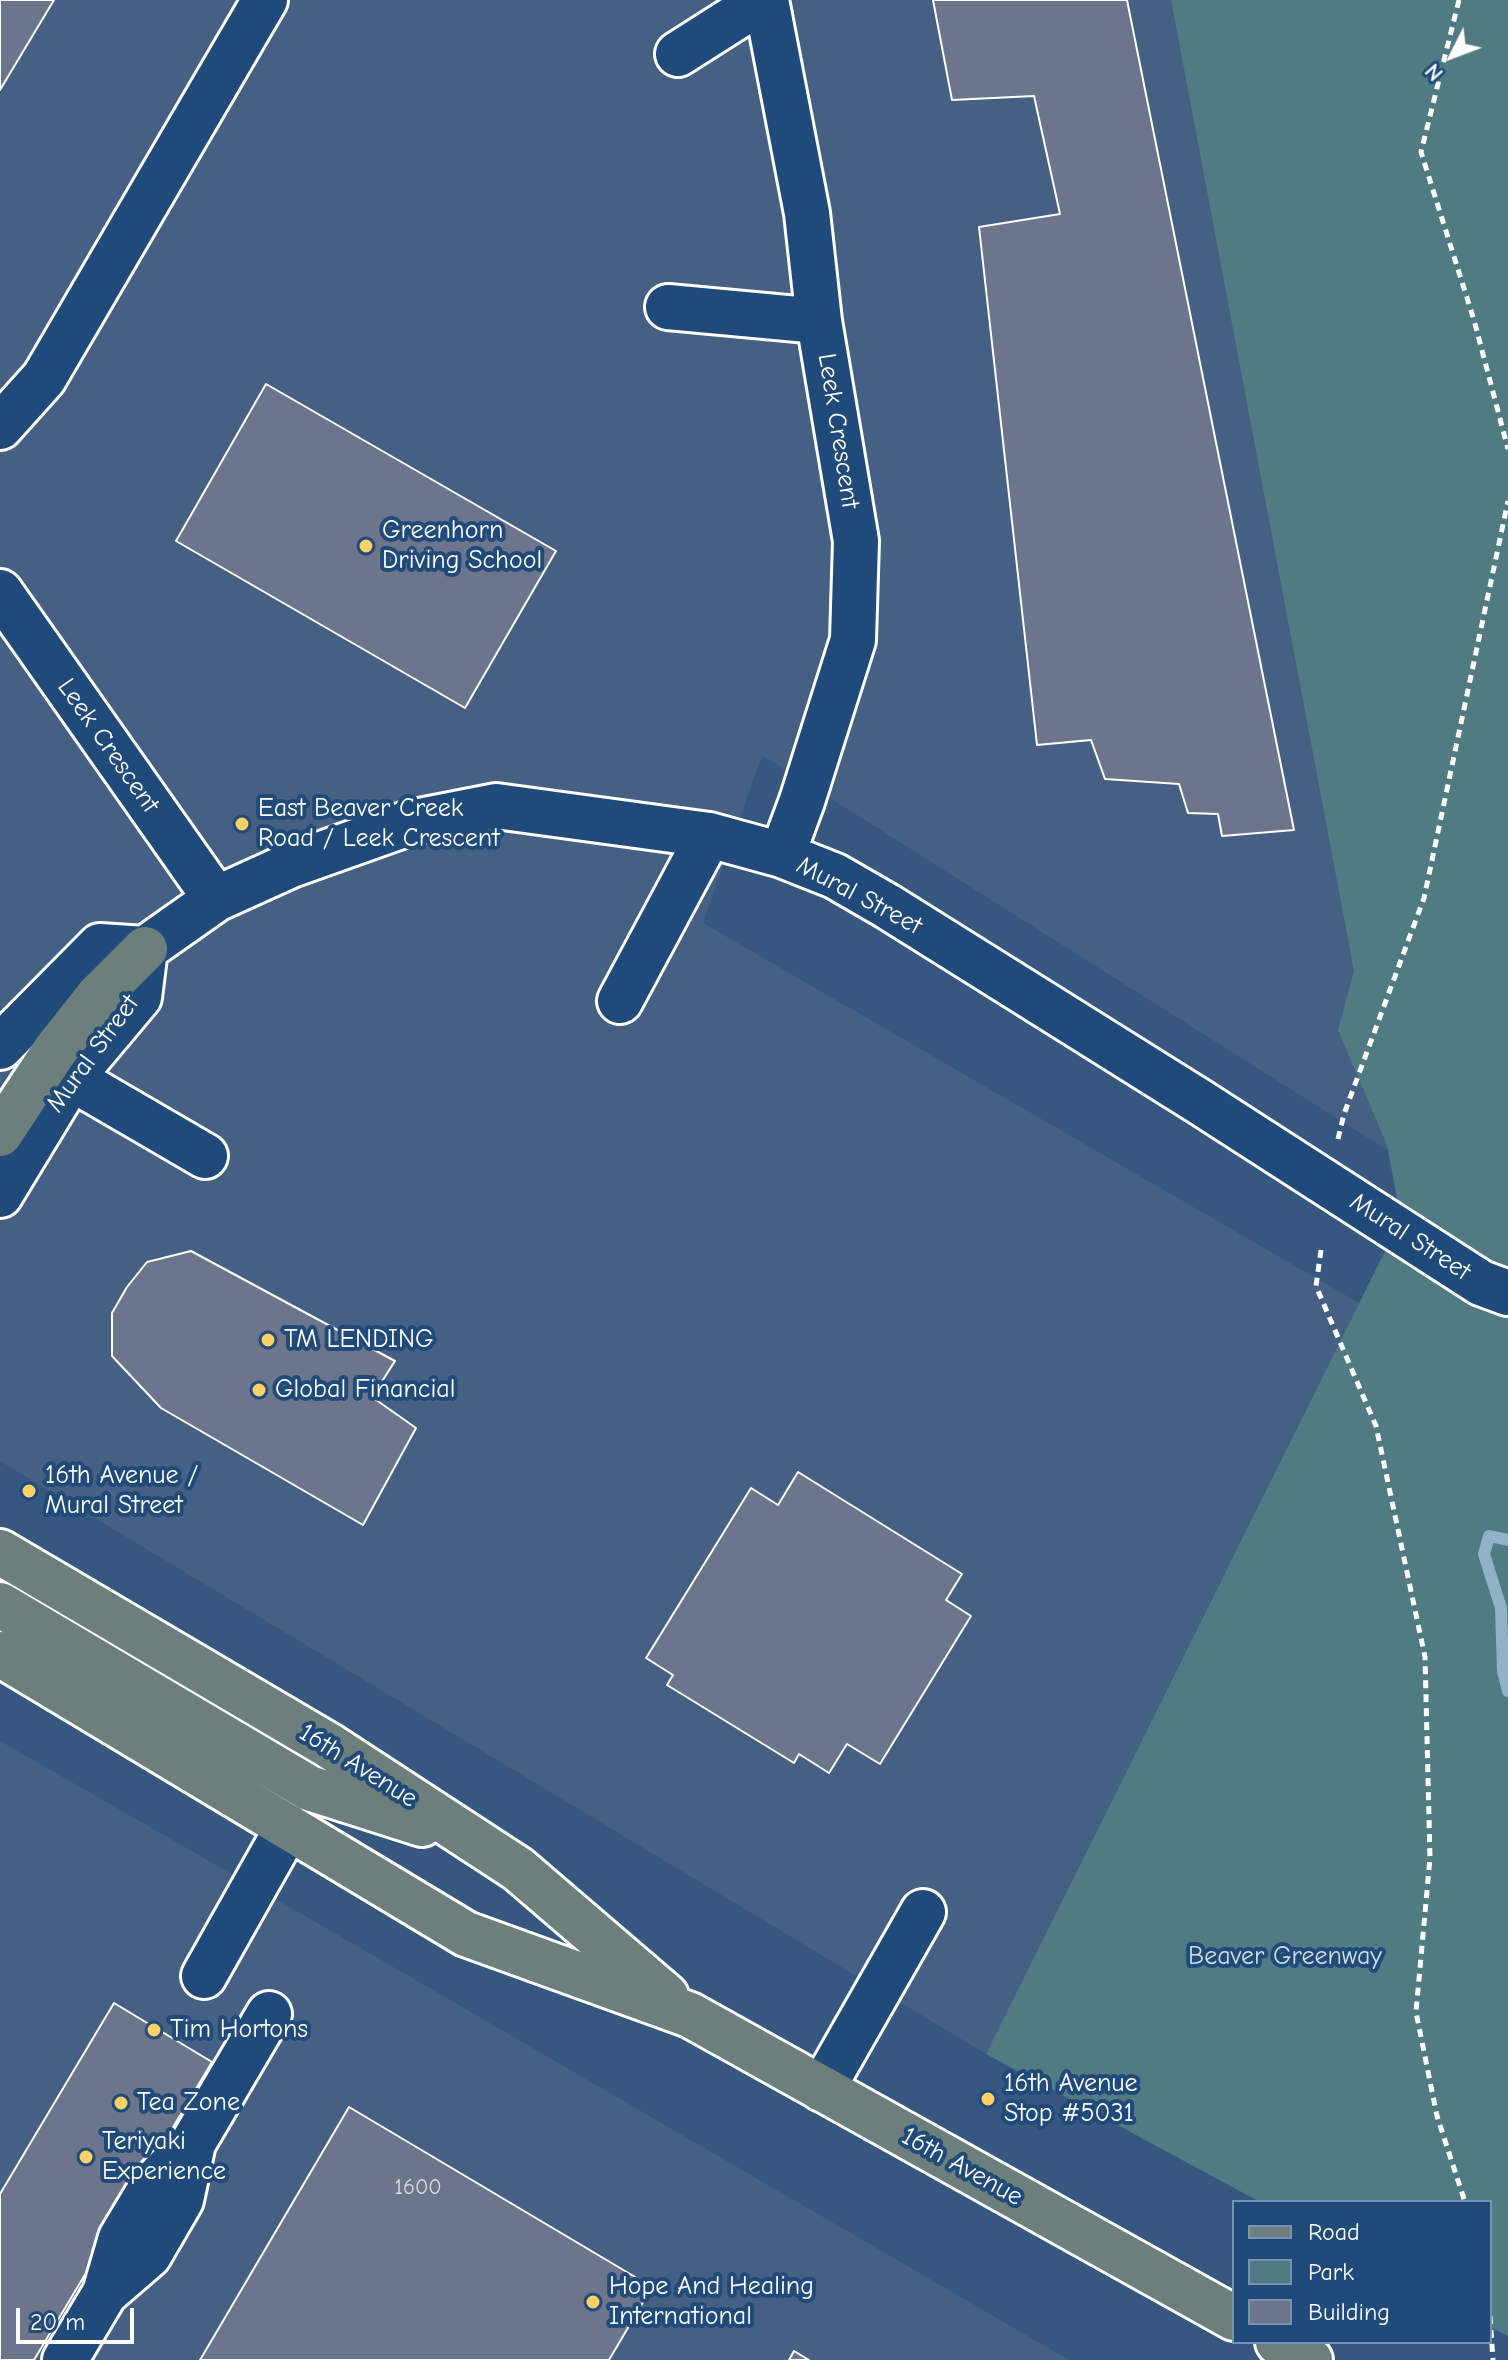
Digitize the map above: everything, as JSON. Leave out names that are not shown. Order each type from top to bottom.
[{"type":"main road","points":[[0,1134],[54,1052],[99,995],[145,949]]},
{"type":"main road","name":"16th Avenue","points":[[0,1552],[328,1745],[518,1869],[690,2015]]},
{"type":"main road","points":[[0,1605],[309,1788],[474,1840]]},
{"type":"main road","name":"16th Avenue","points":[[0,1654],[466,1934],[690,2015],[1232,2317]]},
{"type":"main road","points":[[1282,2344],[1310,2360]]},
{"type":"street","points":[[0,427],[44,378],[265,0]]},
{"type":"street","points":[[678,54],[764,0]]},
{"type":"street","name":"Leek Crescent","points":[[764,0],[807,213],[819,321],[856,541],[853,640],[782,855]]},
{"type":"street","points":[[668,307],[819,321]]},
{"type":"street","name":"Leek Crescent","points":[[0,592],[216,899]]},
{"type":"street","name":"Mural Street","points":[[0,1195],[71,1078],[139,997],[145,949],[216,899],[291,865],[409,823],[496,806],[709,835],[782,855],[835,876],[1200,1102],[1481,1283],[1508,1293]]},
{"type":"street","points":[[620,1001],[709,835]]},
{"type":"street","points":[[2,1041],[100,946],[145,949]]},
{"type":"street","points":[[71,1078],[205,1156]]},
{"type":"street","points":[[204,1976],[288,1827]]},
{"type":"street","points":[[822,2089],[923,1912]]},
{"type":"street","points":[[65,2360],[105,2293],[121,2238],[154,2183],[193,2143],[269,2014]]},
{"type":"path","points":[[1459,0],[1421,152],[1474,320],[1508,449]]},
{"type":"path","points":[[1338,1139],[1344,1114],[1424,898],[1508,501]]},
{"type":"path","points":[[1321,1250],[1316,1286],[1376,1426],[1425,1657],[1430,1858],[1416,2012],[1437,2116],[1464,2200]]},
{"type":"shaded area","points":[[0,0],[1171,0],[1390,1152],[762,755],[703,923],[1359,1303],[986,2054],[0,1461]]},
{"type":"shaded area","points":[[0,1741],[352,1943],[1069,2360],[0,2360]]},
{"type":"green space","name":"Beaver Greenway","points":[[1171,0],[1508,0],[1508,2336],[1492,2328],[1492,2200],[1256,2200],[986,2054],[1401,1219],[1387,1145],[1338,1030],[1354,971]]},
{"type":"building","points":[[0,0],[54,0],[0,90]]},
{"type":"building","points":[[933,0],[1127,0],[1294,830],[1222,836],[1218,814],[1188,813],[1179,784],[1105,779],[1091,740],[1037,745],[979,227],[1060,214],[1034,96],[952,100]]},
{"type":"building","name":"Greenhorn Driving School","points":[[266,384],[556,551],[465,708],[176,541]]},
{"type":"building","name":"Global Financial","points":[[191,1251],[395,1361],[372,1397],[416,1428],[363,1525],[161,1408],[112,1356],[112,1313],[127,1287],[147,1262]]},
{"type":"building","points":[[798,1472],[962,1574],[946,1600],[971,1616],[880,1764],[847,1744],[829,1773],[799,1754],[794,1763],[667,1685],[673,1675],[646,1658],[751,1488],[778,1505]]},
{"type":"building","points":[[114,2003],[212,2062],[34,2360],[0,2360],[0,2194]]},
{"type":"building","points":[[349,2107],[652,2287],[609,2360],[200,2360]]},
{"type":"building","points":[[794,2351],[809,2360],[789,2360]]},
{"type":"waterway","points":[[1508,1540],[1489,1536],[1484,1554],[1501,1608],[1503,1671],[1508,1691]]},
{"type":"place","name":"Greenhorn Driving School","points":[[366,546]]},
{"type":"place","name":"East Beaver Creek Road / Leek Crescent","points":[[242,824]]},
{"type":"place","name":"TM LENDING","points":[[268,1340]]},
{"type":"place","name":"Global Financial","points":[[259,1390]]},
{"type":"place","name":"16th Avenue / Mural Street","points":[[29,1491]]},
{"type":"place","name":"Tim Hortons","points":[[154,2030]]},
{"type":"place","name":"16th Avenue Stop #5031","points":[[988,2099]]},
{"type":"place","name":"Tea Zone","points":[[121,2103]]},
{"type":"place","name":"Teriyaki Experience","points":[[86,2157]]},
{"type":"place","name":"Hope And Healing International","points":[[593,2302]]}]
